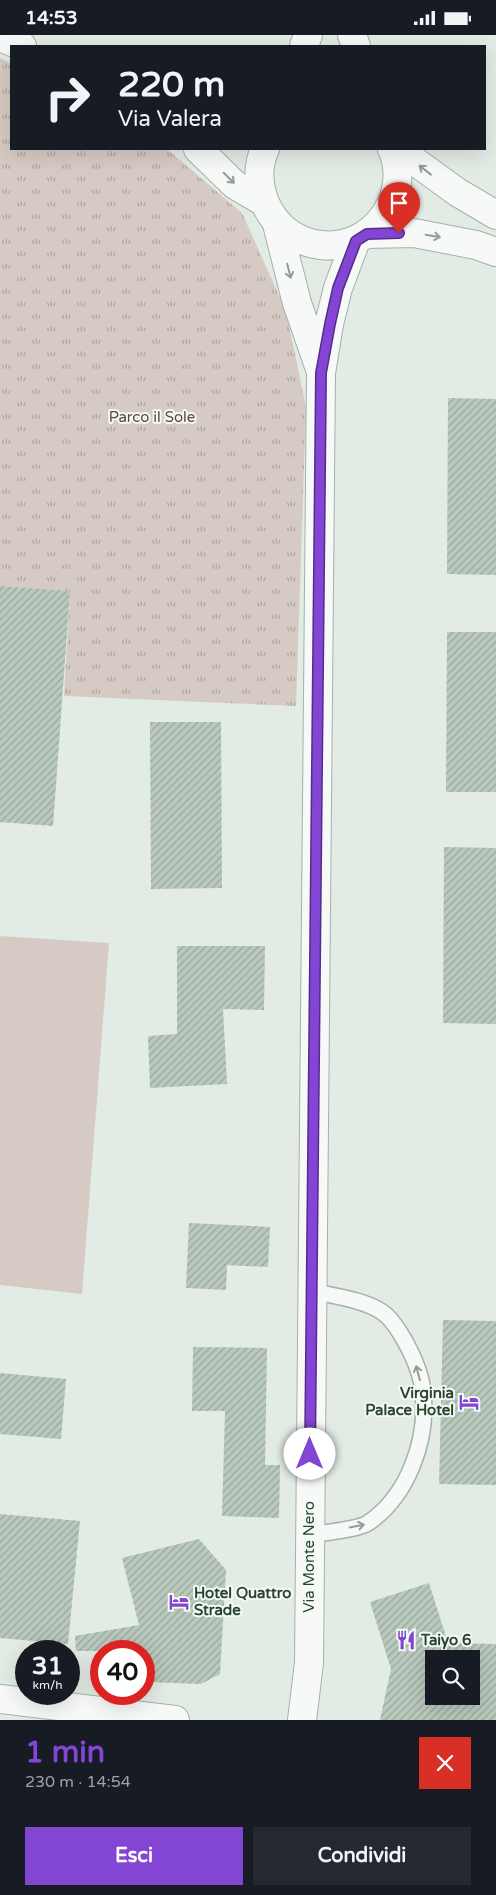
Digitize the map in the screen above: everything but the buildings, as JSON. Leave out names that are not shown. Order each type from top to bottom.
[{"type":"street","points":[[0,37],[20,45]]},
{"type":"street","points":[[199,150],[235,185],[270,213],[292,236],[309,243],[333,246],[362,237],[414,233],[476,245],[496,252]]},
{"type":"street","name":"Via Monte Nero","points":[[265,150],[259,168],[259,181],[321,373]]},
{"type":"street","points":[[362,237],[377,226],[385,216],[395,195],[397,169],[392,150]]},
{"type":"street","points":[[399,150],[457,192],[496,215]]},
{"type":"street","name":"Via Monte Nero","points":[[302,1720],[309,1663],[321,373],[338,288],[362,237]]},
{"type":"street","points":[[0,1699],[175,1720]]},
{"type":"lane","points":[[309,1535],[367,1524],[391,1503],[410,1473],[424,1425],[423,1392],[415,1360],[401,1335],[386,1315],[362,1303],[311,1291]]},
{"type":"green space","name":"Parco il Sole","points":[[0,58],[10,63],[10,150],[168,150],[242,213],[286,311],[306,407],[296,706],[64,696],[70,591],[0,586]]},
{"type":"green space","points":[[0,936],[109,943],[82,1294],[0,1285]]},
{"type":"place","name":"Virginia Palace Hotel","points":[[469,1402]]},
{"type":"place","name":"Hotel Quattro Strade","points":[[179,1602]]},
{"type":"place","name":"Taiyo 6","points":[[406,1640]]},
{"type":"route","points":[[310,1454],[321,373],[338,288],[356,241],[367,234],[399,233]]}]
